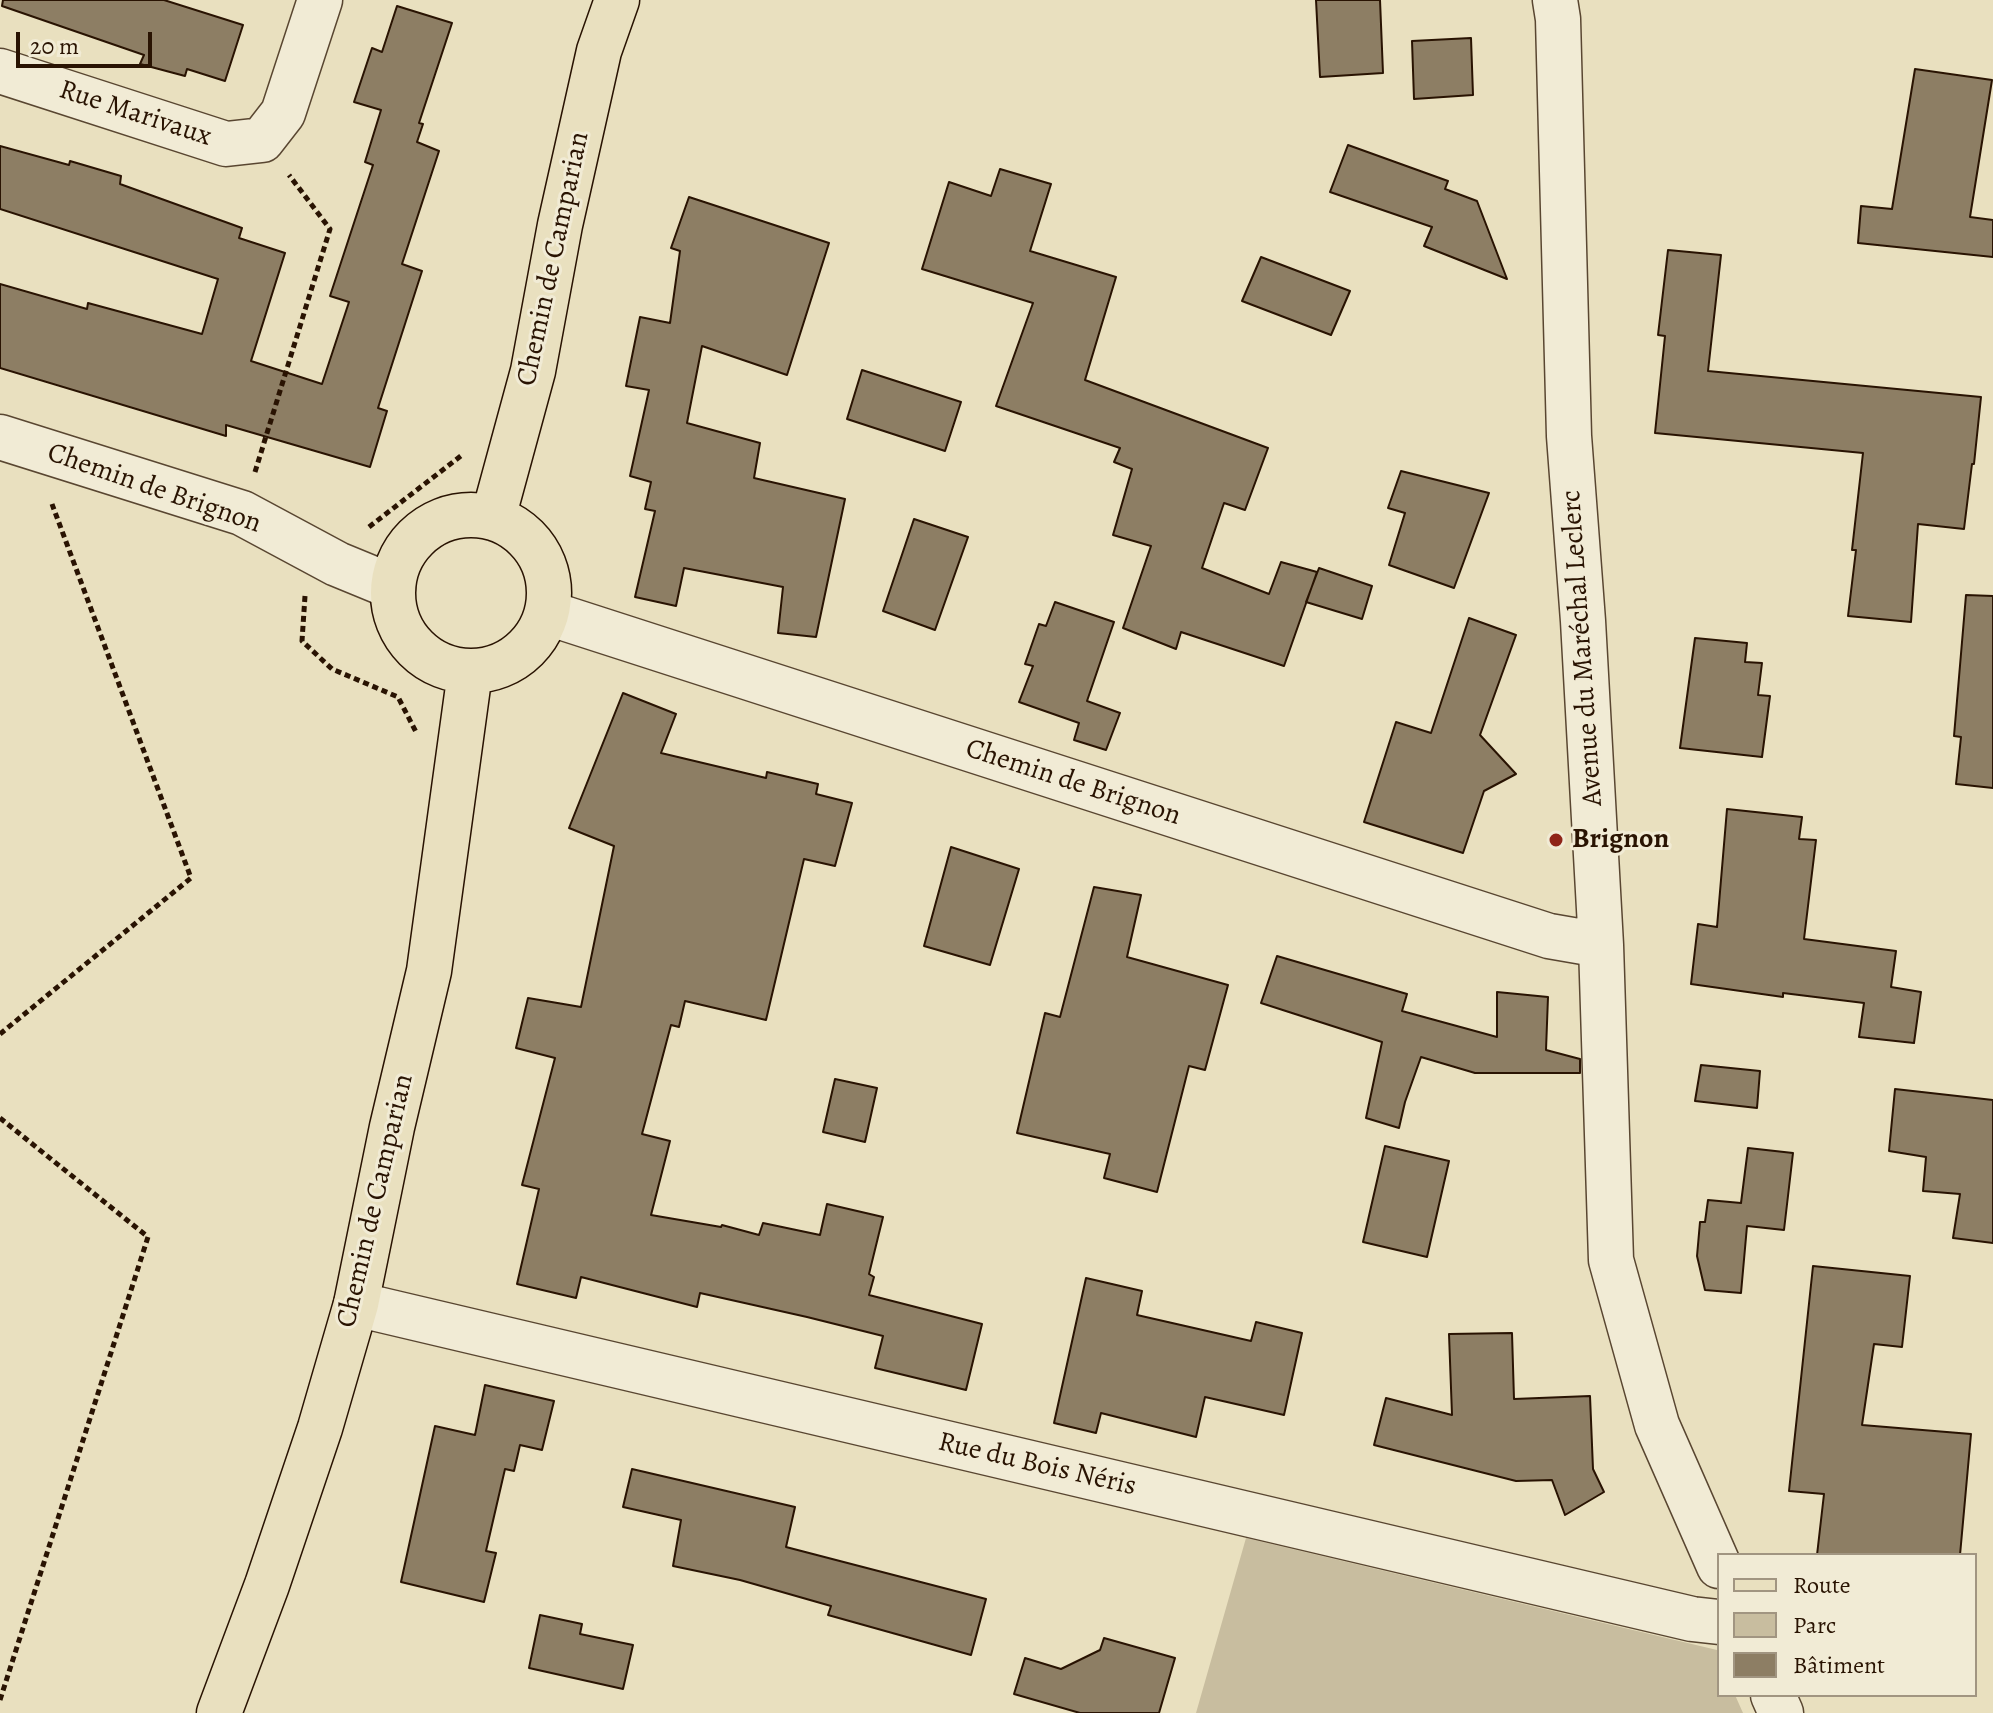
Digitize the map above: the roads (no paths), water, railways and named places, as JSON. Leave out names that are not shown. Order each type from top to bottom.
[{"type":"main road","name":"Chemin de Camparian","points":[[493,518],[533,371],[560,225],[599,51],[617,0]]},
{"type":"main road","points":[[471,514],[493,518],[515,528],[533,545],[545,565],[550,589],[548,613],[537,636],[519,656],[496,669],[470,672],[444,668],[422,655],[405,636],[395,612],[393,587],[398,564],[409,544],[427,528],[447,518],[471,514]]},
{"type":"main road","name":"Chemin de Camparian","points":[[219,1713],[311,1457],[356,1304],[392,1127],[429,971],[470,672]]},
{"type":"street","name":"Rue Marivaux","points":[[0,71],[226,144],[262,140],[283,113],[320,0]]},
{"type":"street","name":"Avenue du Maréchal Leclerc","points":[[1555,0],[1569,436],[1601,945],[1611,1260],[1657,1425],[1717,1561]]},
{"type":"street","name":"Chemin de Brignon","points":[[0,437],[242,513],[337,564],[393,587]]},
{"type":"street","name":"Chemin de Brignon","points":[[548,613],[1534,931],[1601,945]]},
{"type":"street","name":"Rue du Bois Néris","points":[[356,1304],[1692,1619],[1717,1622]]},
{"type":"place","name":"Brignon","points":[[1556,840]]}]
